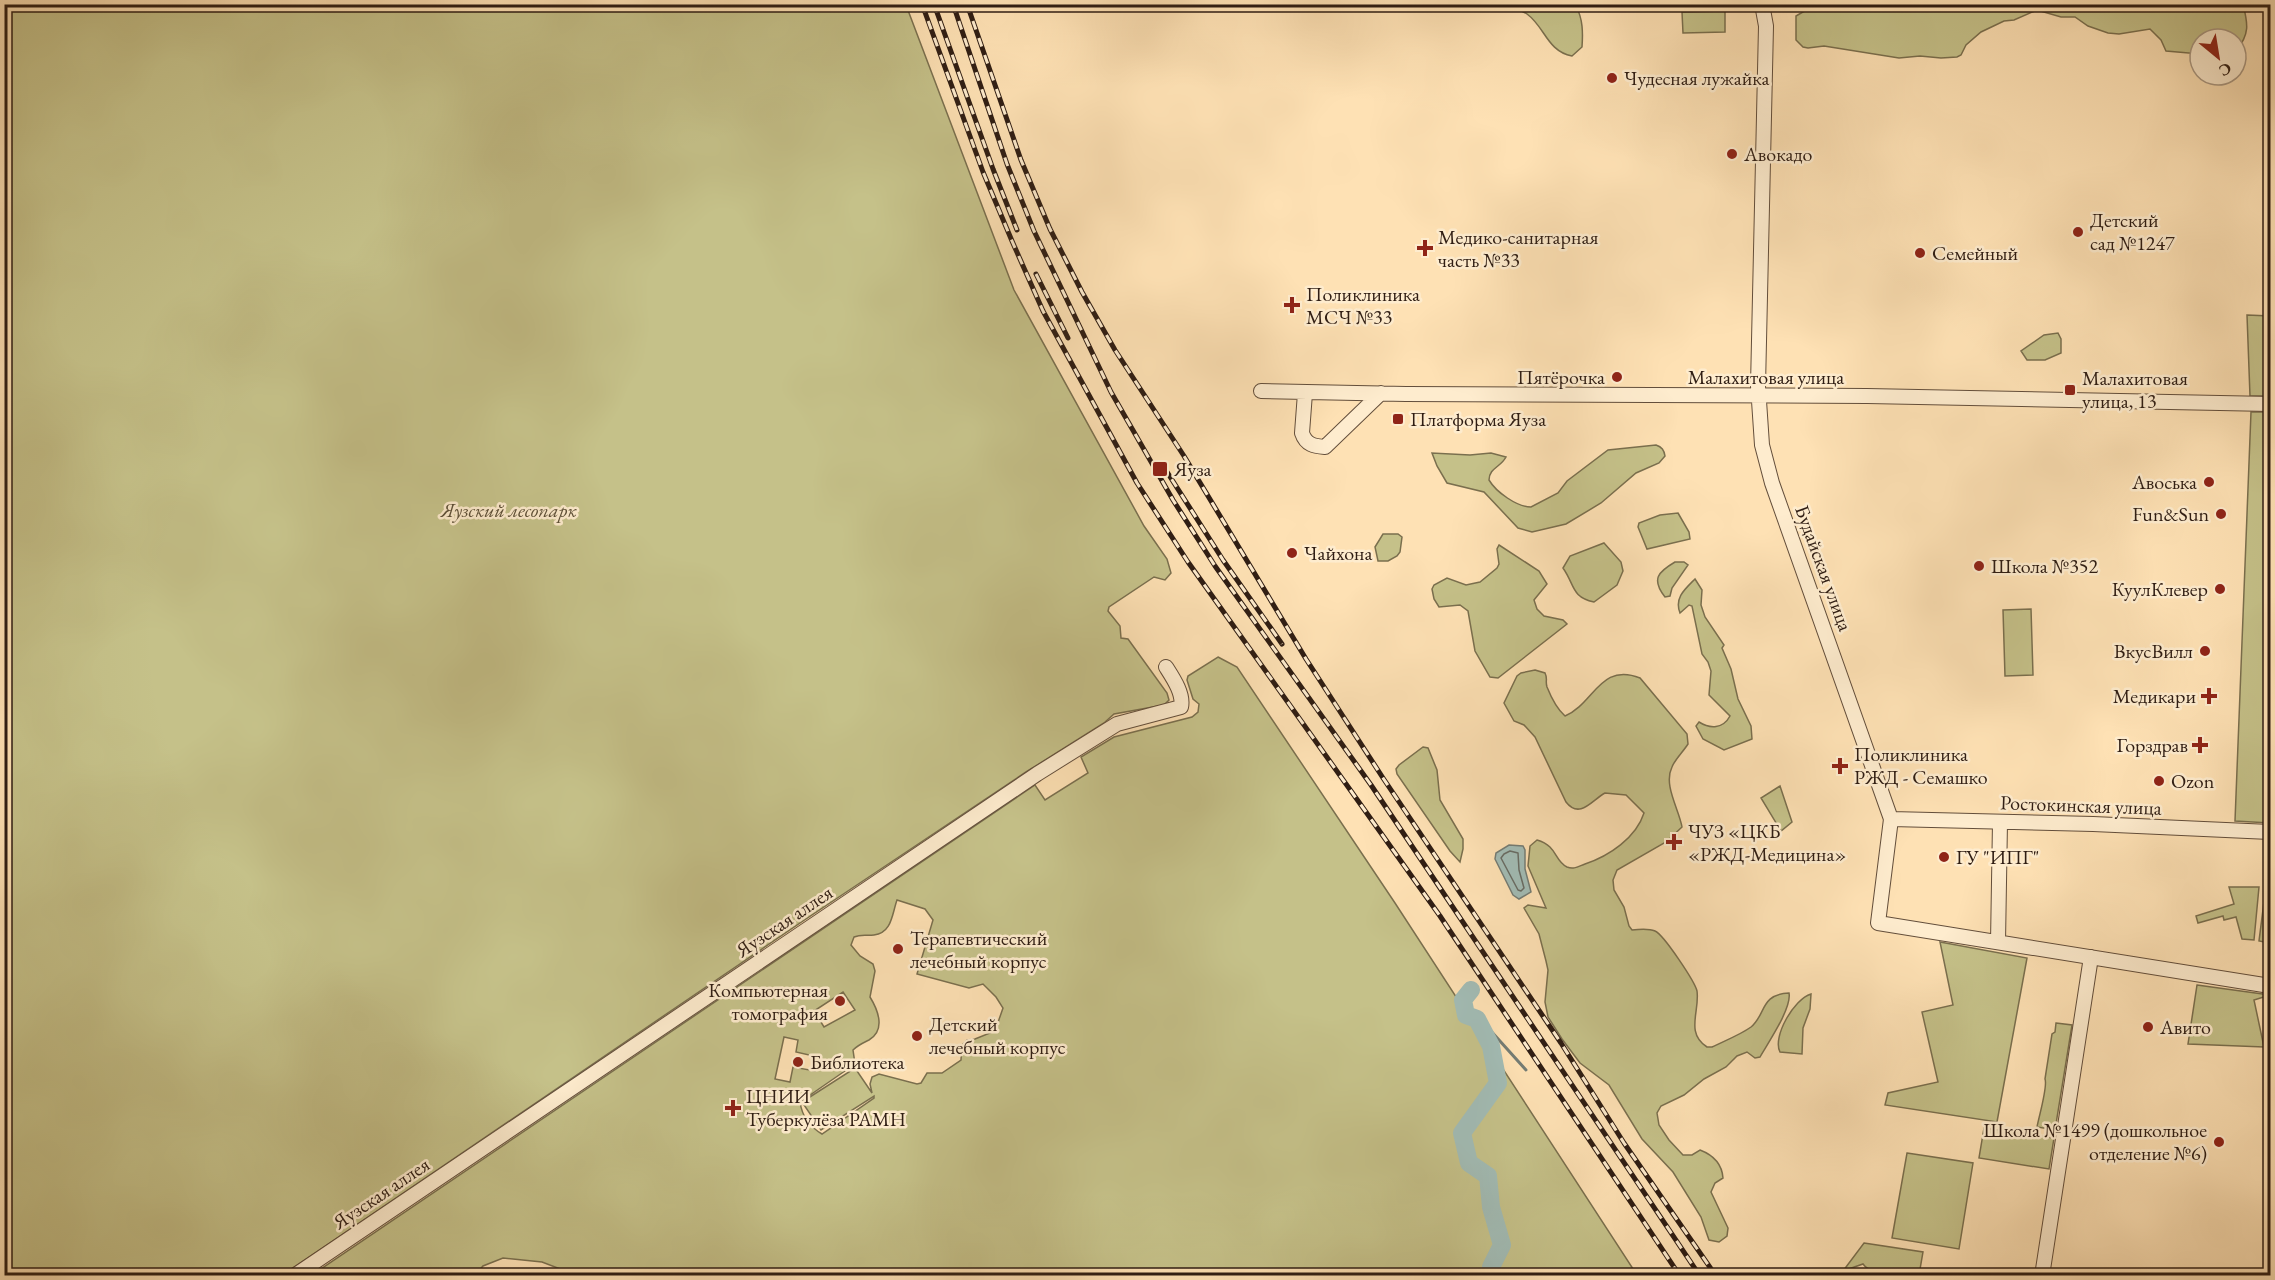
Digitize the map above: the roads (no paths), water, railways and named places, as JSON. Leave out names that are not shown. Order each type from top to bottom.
[{"type":"street","name":"Будайская улица","points":[[1762,4],[1766,26],[1758,397],[1762,445],[1772,483],[1891,819],[1878,922],[2271,986]]},
{"type":"street","name":"Малахитовая улица","points":[[1261,391],[1758,397],[1867,396],[2271,404]]},
{"type":"street","points":[[1305,393],[1302,433],[1304,439],[1313,446],[1325,447],[1381,393]]},
{"type":"street","name":"Яузская аллея","points":[[294,1275],[1037,774],[1117,724],[1181,706],[1182,702],[1174,680],[1166,667]]},
{"type":"street","name":"Ростокинская улица","points":[[1891,819],[2271,832]]},
{"type":"street","points":[[1998,942],[2000,822]]},
{"type":"street","points":[[2042,1275],[2091,957]]},
{"type":"water","points":[[1509,845],[1523,846],[1525,850],[1525,869],[1531,892],[1519,899],[1513,895],[1495,859],[1496,853]]},
{"type":"waterway","points":[[1471,990],[1463,1000],[1466,1015],[1477,1019],[1491,1046],[1498,1083],[1462,1133],[1469,1163],[1488,1176],[1491,1207],[1502,1245],[1491,1267],[1493,1276]]},
{"type":"waterway","points":[[1463,1000],[1526,1070]]},
{"type":"railway","points":[[922,4],[983,172],[1043,311],[1137,483],[1188,562],[1440,916],[1680,1276]]},
{"type":"railway","points":[[934,4],[1017,230]]},
{"type":"railway","points":[[953,4],[1007,164],[1034,231],[1111,392],[1173,500],[1215,566],[1371,785],[1700,1276]]},
{"type":"railway","points":[[967,4],[1021,160],[1050,229],[1115,350],[1184,456],[1306,659],[1383,778],[1561,1043],[1624,1143],[1716,1276]]},
{"type":"railway","points":[[1036,274],[1068,338]]},
{"type":"railway","points":[[1162,464],[1223,560],[1282,644]]},
{"type":"place","name":"Чудесная лужайка","points":[[1612,78]]},
{"type":"place","name":"Авокадо","points":[[1732,154]]},
{"type":"place","name":"Детский сад №1247","points":[[2078,232]]},
{"type":"place","name":"Медико-санитарная часть №33","points":[[1425,248]]},
{"type":"place","name":"Семейный","points":[[1920,253]]},
{"type":"place","name":"Поликлиника МСЧ №33","points":[[1292,305]]},
{"type":"place","name":"Пятёрочка","points":[[1617,377]]},
{"type":"place","name":"Малахитовая улица, 13","points":[[2070,390]]},
{"type":"place","name":"Платформа Яуза","points":[[1398,419]]},
{"type":"place","name":"Яуза","points":[[1160,469]]},
{"type":"place","name":"Авоська","points":[[2209,482]]},
{"type":"place","name":"Fun&Sun","points":[[2221,514]]},
{"type":"place","name":"Чайхона","points":[[1292,553]]},
{"type":"place","name":"Школа №352","points":[[1979,566]]},
{"type":"place","name":"КуулКлевер","points":[[2220,589]]},
{"type":"place","name":"ВкусВилл","points":[[2205,651]]},
{"type":"place","name":"Медикари","points":[[2209,696]]},
{"type":"place","name":"Горздрав","points":[[2200,745]]},
{"type":"place","name":"Поликлиника РЖД - Семашко","points":[[1840,766]]},
{"type":"place","name":"Ozon","points":[[2159,781]]},
{"type":"place","name":"ЧУЗ «ЦКБ «РЖД-Медицина»","points":[[1674,842]]},
{"type":"place","name":"ГУ \"ИПГ\"","points":[[1944,857]]},
{"type":"place","name":"Терапевтический лечебный корпус","points":[[898,949]]},
{"type":"place","name":"Компьютерная томография","points":[[840,1001]]},
{"type":"place","name":"Авито","points":[[2148,1027]]},
{"type":"place","name":"Детский лечебный корпус","points":[[917,1036]]},
{"type":"place","name":"Библиотека","points":[[798,1062]]},
{"type":"place","name":"ЦНИИ Туберкулёза РАМН","points":[[733,1108]]},
{"type":"place","name":"Школа №1499 (дошкольное отделение №6)","points":[[2219,1142]]},
{"type":"park label","name":"Яузский лесопарк","points":[[509,510]]}]
